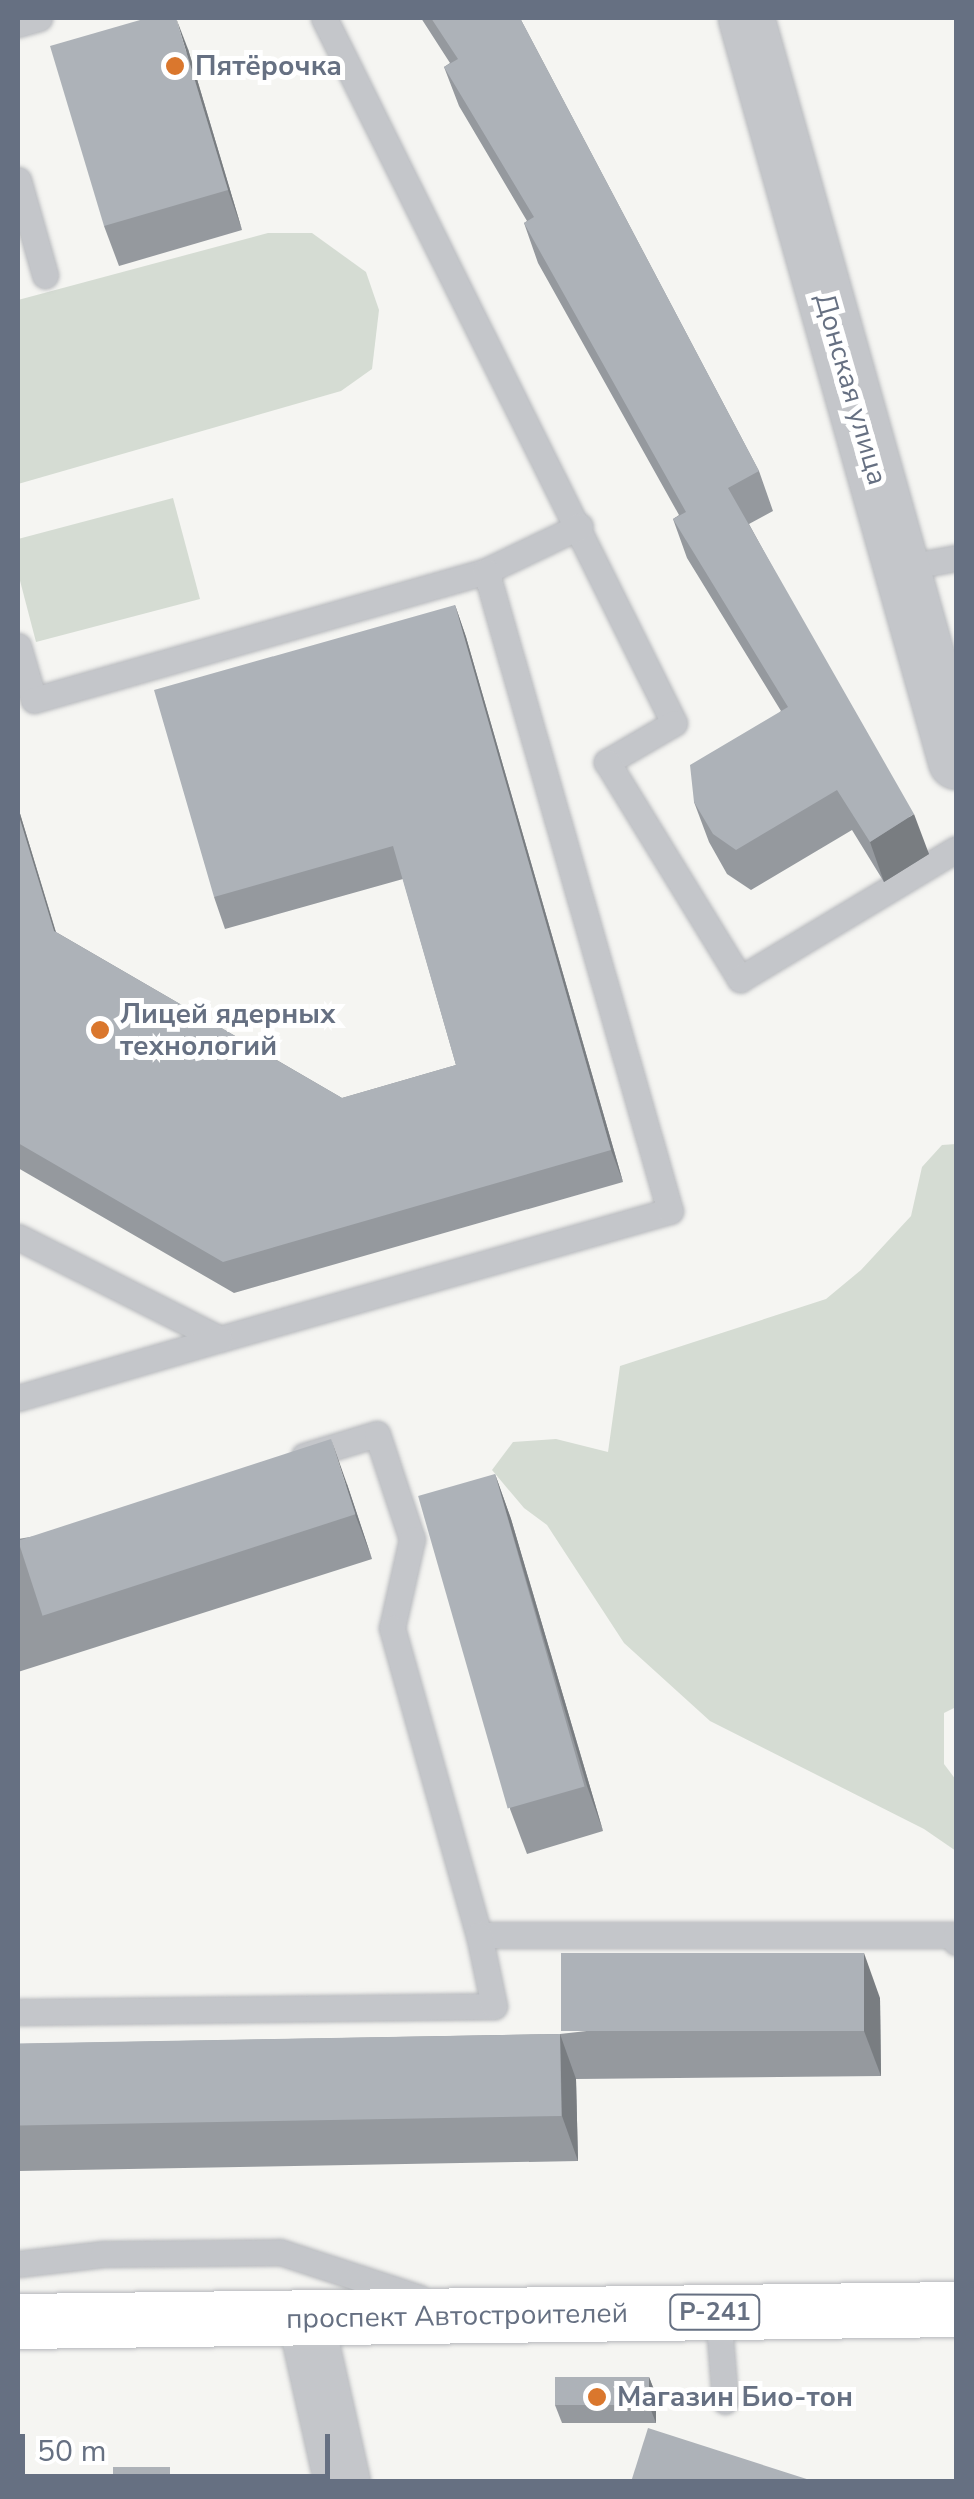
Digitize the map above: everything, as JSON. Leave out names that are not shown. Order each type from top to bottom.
[{"type":"highway","name":"проспект Автостроителей","points":[[18,2321],[956,2309]]},
{"type":"street","name":"Донская улица","points":[[746,18],[956,762]]},
{"type":"street","points":[[306,2318],[342,2482]]},
{"type":"lane","points":[[18,24],[39,18]]},
{"type":"lane","points":[[324,18],[580,526],[674,723],[607,762],[740,978],[956,849]]},
{"type":"lane","points":[[18,180],[45,274]]},
{"type":"lane","points":[[18,646],[34,700],[486,572],[580,526]]},
{"type":"lane","points":[[902,568],[956,558]]},
{"type":"lane","points":[[18,1398],[670,1211],[486,572]]},
{"type":"lane","points":[[18,1236],[220,1339]]},
{"type":"lane","points":[[18,2012],[494,2006],[479,1935],[392,1628],[412,1539],[377,1434],[282,1463]]},
{"type":"lane","points":[[479,1935],[956,1937]]},
{"type":"lane","points":[[18,2264],[103,2254],[280,2252],[473,2316]]},
{"type":"lane","points":[[718,2312],[724,2401]]},
{"type":"shaded area","points":[[268,233],[312,233],[366,272],[379,310],[372,369],[341,391],[18,484],[18,300]]},
{"type":"shaded area","points":[[173,498],[200,599],[36,642],[18,573],[18,539]]},
{"type":"shaded area","points":[[956,1144],[956,1707],[944,1713],[944,1764],[956,1780],[956,1851],[924,1829],[710,1721],[624,1643],[547,1525],[524,1508],[492,1470],[513,1442],[556,1439],[608,1452],[620,1366],[826,1299],[861,1270],[911,1216],[922,1167],[942,1145]]},
{"type":"building","points":[[147,18],[176,18],[228,190],[104,226],[50,46]]},
{"type":"building","points":[[431,18],[520,18],[759,471],[728,488],[914,814],[870,842],[837,790],[736,850],[713,834],[694,802],[690,765],[788,707],[673,519],[686,512],[524,223],[534,217],[444,67],[458,59]]},
{"type":"building","name":"Лицей ядерных технологий","points":[[455,605],[611,1150],[223,1262],[18,1143],[18,813],[54,931],[342,1098],[456,1065],[393,846],[214,897],[154,690]]},
{"type":"building","points":[[331,1439],[355,1514],[43,1616],[18,1541]]},
{"type":"building","points":[[495,1474],[585,1786],[508,1808],[418,1496]]},
{"type":"building","points":[[561,1953],[864,1953],[864,2031],[561,2031]]},
{"type":"building","points":[[560,2034],[561,2116],[20,2125],[18,2043]]},
{"type":"building","points":[[555,2377],[649,2377],[649,2405],[555,2405]]},
{"type":"building","points":[[648,2428],[816,2482],[631,2482]]},
{"type":"building","points":[[113,2467],[170,2467],[170,2482],[113,2482]]},
{"type":"place","name":"Пятёрочка","points":[[175,66]]},
{"type":"place","name":"Лицей ядерных технологий","points":[[100,1030]]},
{"type":"place","name":"Магазин Био-тон","points":[[597,2397]]}]
